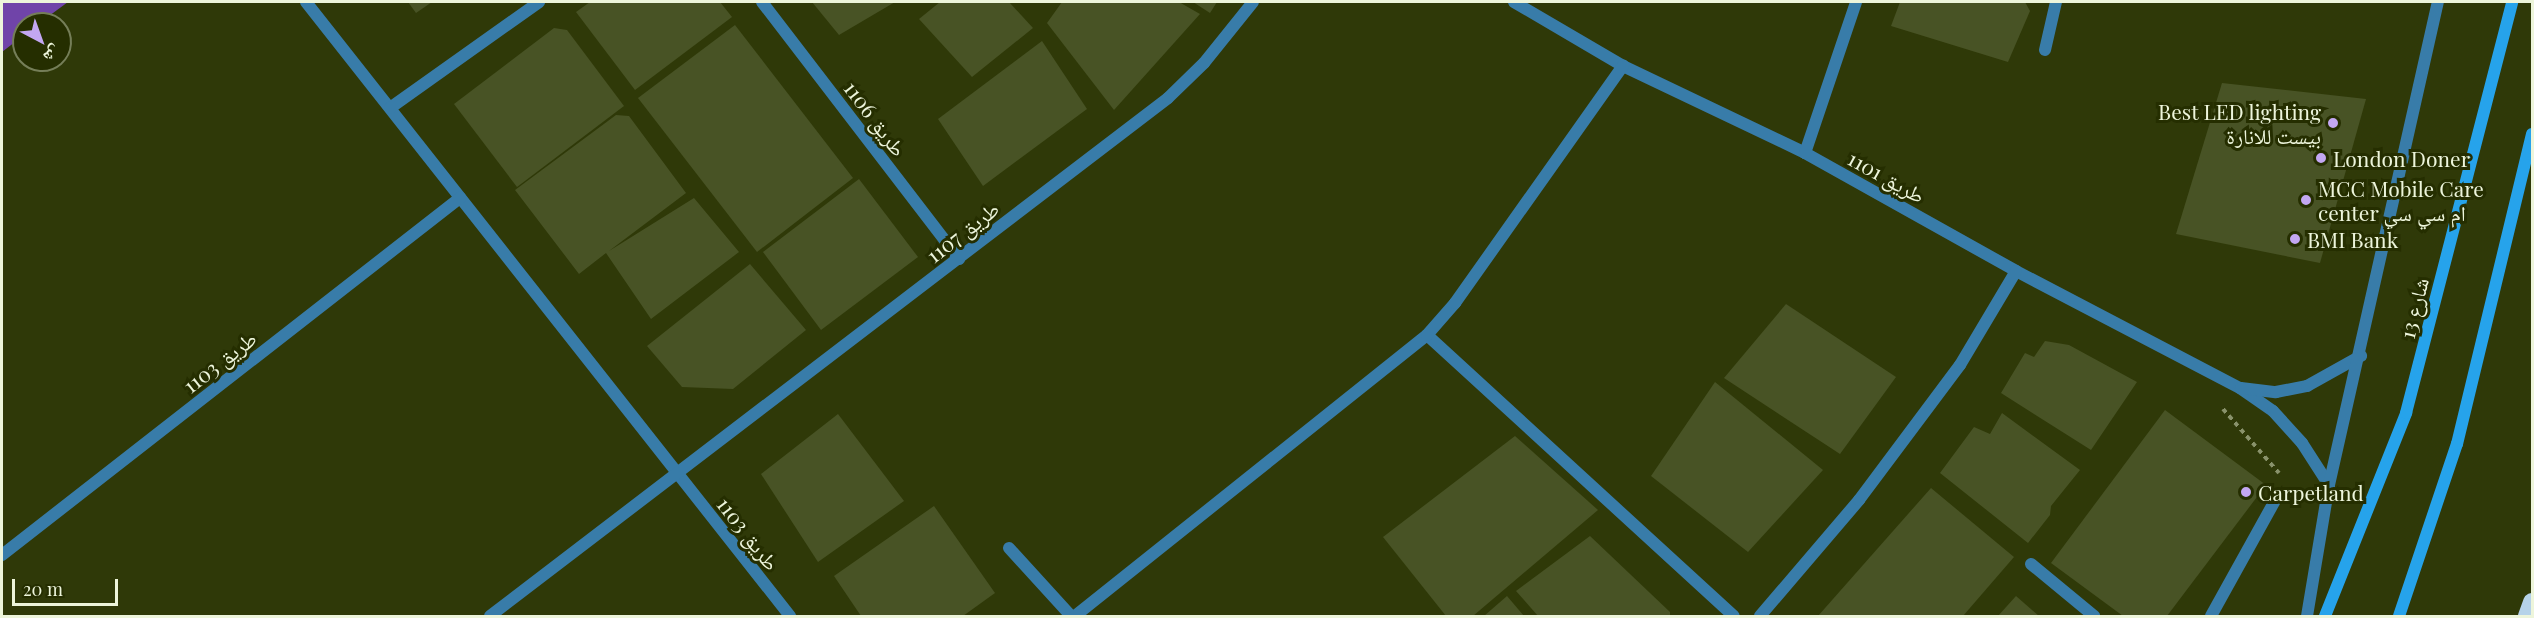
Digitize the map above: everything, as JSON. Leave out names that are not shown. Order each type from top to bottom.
[{"type":"highway","points":[[2527,616],[2532,602]]},
{"type":"street","name":"طريق 1103","points":[[306,2],[790,616]]},
{"type":"street","points":[[390,108],[539,2]]},
{"type":"street","name":"طريق 1106","points":[[762,2],[959,259]]},
{"type":"street","name":"طريق 1107","points":[[678,474],[1168,98],[1204,63],[1253,2]]},
{"type":"street","name":"طريق 1101","points":[[1514,2],[1623,66],[1805,153],[2016,271],[2240,388],[2274,411],[2302,443],[2329,485]]},
{"type":"street","points":[[1805,153],[1856,2]]},
{"type":"street","points":[[2045,50],[2056,2]]},
{"type":"street","points":[[2307,616],[2329,485],[2361,356],[2438,2]]},
{"type":"street","name":"شارع 13","points":[[2325,616],[2406,413],[2512,2]]},
{"type":"street","points":[[1009,548],[1073,616],[1427,335],[1455,303],[1623,66]]},
{"type":"street","points":[[2399,616],[2457,444],[2532,134]]},
{"type":"street","name":"طريق 1103","points":[[2,555],[460,198]]},
{"type":"street","points":[[1760,616],[1859,500],[1960,364],[2016,271]]},
{"type":"street","points":[[1427,335],[1734,616]]},
{"type":"street","name":"طريق 1101","points":[[2240,388],[2276,392],[2307,386],[2361,356]]},
{"type":"street","points":[[490,616],[678,474]]},
{"type":"street","points":[[2211,616],[2278,495]]},
{"type":"street","points":[[2031,564],[2095,616]]},
{"type":"path","points":[[2211,373],[2213,393],[2218,404],[2278,468],[2278,495]]},
{"type":"shaded area","points":[[2,2],[68,2],[54,12],[12,12],[12,44],[2,52]]},
{"type":"building","points":[[408,2],[432,2],[416,13]]},
{"type":"building","points":[[590,2],[720,2],[732,17],[635,90],[576,12]]},
{"type":"building","points":[[812,2],[895,2],[839,35]]},
{"type":"building","points":[[940,2],[1009,2],[1033,28],[972,77],[919,19]]},
{"type":"building","points":[[1062,2],[1179,2],[1200,14],[1114,110],[1047,23]]},
{"type":"building","points":[[1193,2],[1217,2],[1210,13]]},
{"type":"building","points":[[1900,2],[2025,2],[2030,11],[2008,62],[1891,26]]},
{"type":"building","points":[[735,25],[853,178],[757,252],[638,98]]},
{"type":"building","points":[[554,28],[567,30],[624,106],[517,187],[454,104]]},
{"type":"building","points":[[1042,41],[1087,109],[983,186],[938,119]]},
{"type":"building","points":[[2222,83],[2366,99],[2320,263],[2176,234]]},
{"type":"building","points":[[616,115],[629,116],[686,193],[609,251],[694,198],[739,252],[651,319],[606,253],[579,274],[515,190]]},
{"type":"building","points":[[859,179],[918,257],[821,330],[763,252]]},
{"type":"building","points":[[750,264],[806,330],[733,389],[682,387],[647,346]]},
{"type":"building","points":[[1786,304],[1896,377],[1840,454],[1724,378]]},
{"type":"building","points":[[2045,341],[2069,345],[2137,382],[2091,450],[2001,393],[2025,353],[2034,357]]},
{"type":"building","points":[[1715,382],[1823,470],[1748,552],[1651,476]]},
{"type":"building","points":[[2165,410],[2266,485],[2167,616],[2123,616],[2051,563]]},
{"type":"building","points":[[2002,413],[2080,470],[2051,506],[2050,515],[2028,543],[1940,473],[1974,427],[1990,434]]},
{"type":"building","points":[[838,414],[904,501],[818,562],[761,474]]},
{"type":"building","points":[[1515,436],[1598,510],[1473,616],[1446,616],[1383,537]]},
{"type":"building","points":[[1931,488],[2014,557],[1963,616],[1818,616]]},
{"type":"building","points":[[934,506],[995,593],[963,616],[861,616],[834,576]]},
{"type":"building","points":[[1590,536],[1670,612],[1670,616],[1538,616],[1516,591]]},
{"type":"building","points":[[1507,596],[1524,616],[1484,616]]},
{"type":"building","points":[[2016,596],[2039,616],[1998,616]]},
{"type":"place","name":"Best LED lighting بيست للانارة","points":[[2333,123]]},
{"type":"place","name":"London Doner","points":[[2321,158]]},
{"type":"place","name":"MCC Mobile Care center ام سي سي","points":[[2306,200]]},
{"type":"place","name":"BMI Bank","points":[[2295,239]]},
{"type":"place","name":"Carpetland","points":[[2246,492]]}]
